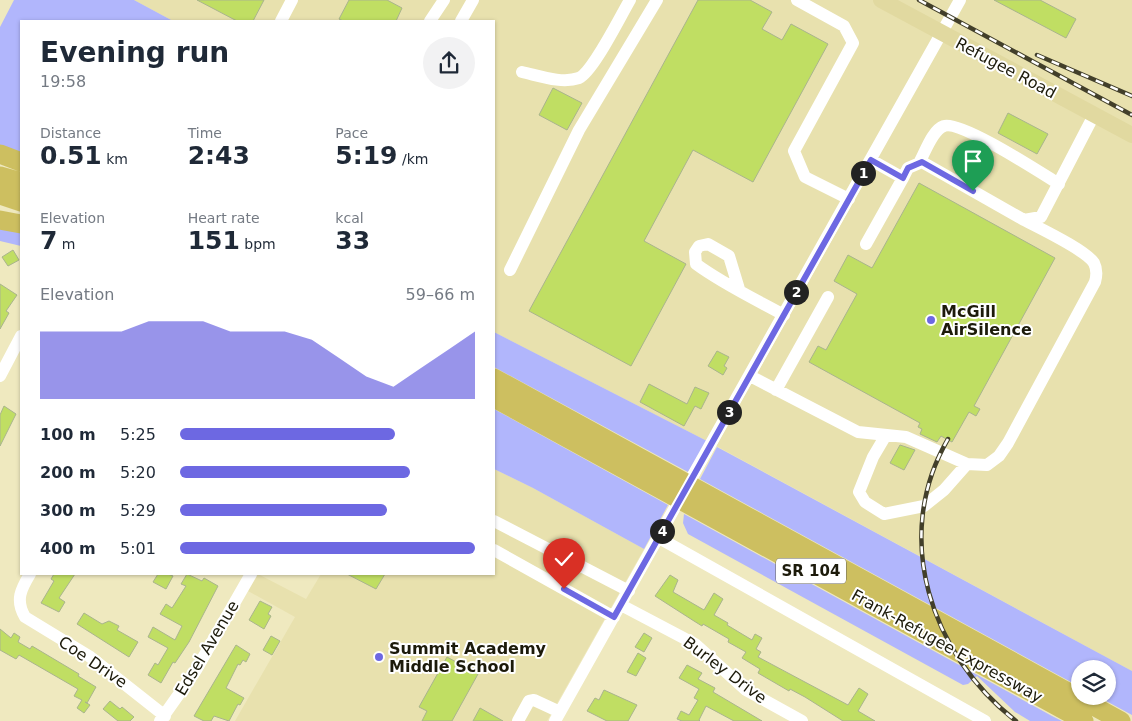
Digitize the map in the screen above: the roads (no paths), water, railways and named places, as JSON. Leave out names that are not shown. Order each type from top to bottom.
[{"type":"highway","points":[[0,154],[20,162]]},
{"type":"highway","points":[[0,176],[20,182]]},
{"type":"highway","points":[[0,195],[20,202]]},
{"type":"highway","points":[[0,220],[20,224]]},
{"type":"highway","name":"Frank-Refugee Expressway","points":[[495,379],[654,475],[914,628],[1084,721]]},
{"type":"highway","name":"Frank-Refugee Expressway","points":[[495,398],[654,475]]},
{"type":"highway","name":"Frank-Refugee Expressway","points":[[712,508],[904,602],[1121,721]]},
{"type":"main road","name":"Refugee Road","points":[[881,0],[941,34],[1132,135]]},
{"type":"street","points":[[282,20],[292,0]]},
{"type":"street","points":[[431,20],[444,0]]},
{"type":"street","points":[[462,20],[473,0]]},
{"type":"street","points":[[522,72],[568,80],[584,76],[630,0]]},
{"type":"street","points":[[510,270],[579,130],[657,0]]},
{"type":"street","points":[[797,0],[844,26],[853,43],[794,151],[806,177],[849,199]]},
{"type":"street","points":[[518,721],[529,701],[534,700],[558,716],[960,0]]},
{"type":"street","points":[[1024,220],[1041,217],[1094,115]]},
{"type":"street","points":[[919,163],[935,134],[942,126],[951,124],[969,131],[1059,184]]},
{"type":"street","points":[[871,160],[903,178]]},
{"type":"street","points":[[750,376],[858,432],[906,437],[967,464],[987,465],[999,456],[1008,443],[1095,282],[1095,265],[1087,255],[922,162],[908,168],[866,244]]},
{"type":"street","points":[[738,290],[784,315]]},
{"type":"street","points":[[776,390],[828,297]]},
{"type":"street","points":[[0,376],[20,338]]},
{"type":"street","points":[[886,435],[873,457],[859,492],[864,502],[884,514],[924,506],[944,490],[967,464]]},
{"type":"street","points":[[495,522],[629,591]]},
{"type":"street","points":[[659,538],[985,721]]},
{"type":"street","points":[[495,551],[614,617]]},
{"type":"street","name":"Coe Drive","points":[[29,575],[21,589],[20,608],[33,623],[89,656],[163,719]]},
{"type":"street","name":"Edsel Avenue","points":[[163,719],[196,670],[249,577]]},
{"type":"street","name":"Burley Drive","points":[[621,605],[694,644],[746,690],[802,721]]},
{"type":"railway","points":[[919,0],[1132,115]]},
{"type":"railway","points":[[1037,55],[1132,96]]},
{"type":"railway","points":[[948,439],[931,477],[923,515],[922,554],[929,592],[942,629],[961,663],[986,694],[1016,721]]},
{"type":"place","name":"McGill AirSilence","points":[[931,320]]},
{"type":"place","name":"Summit Academy Middle School","points":[[379,657]]}]
